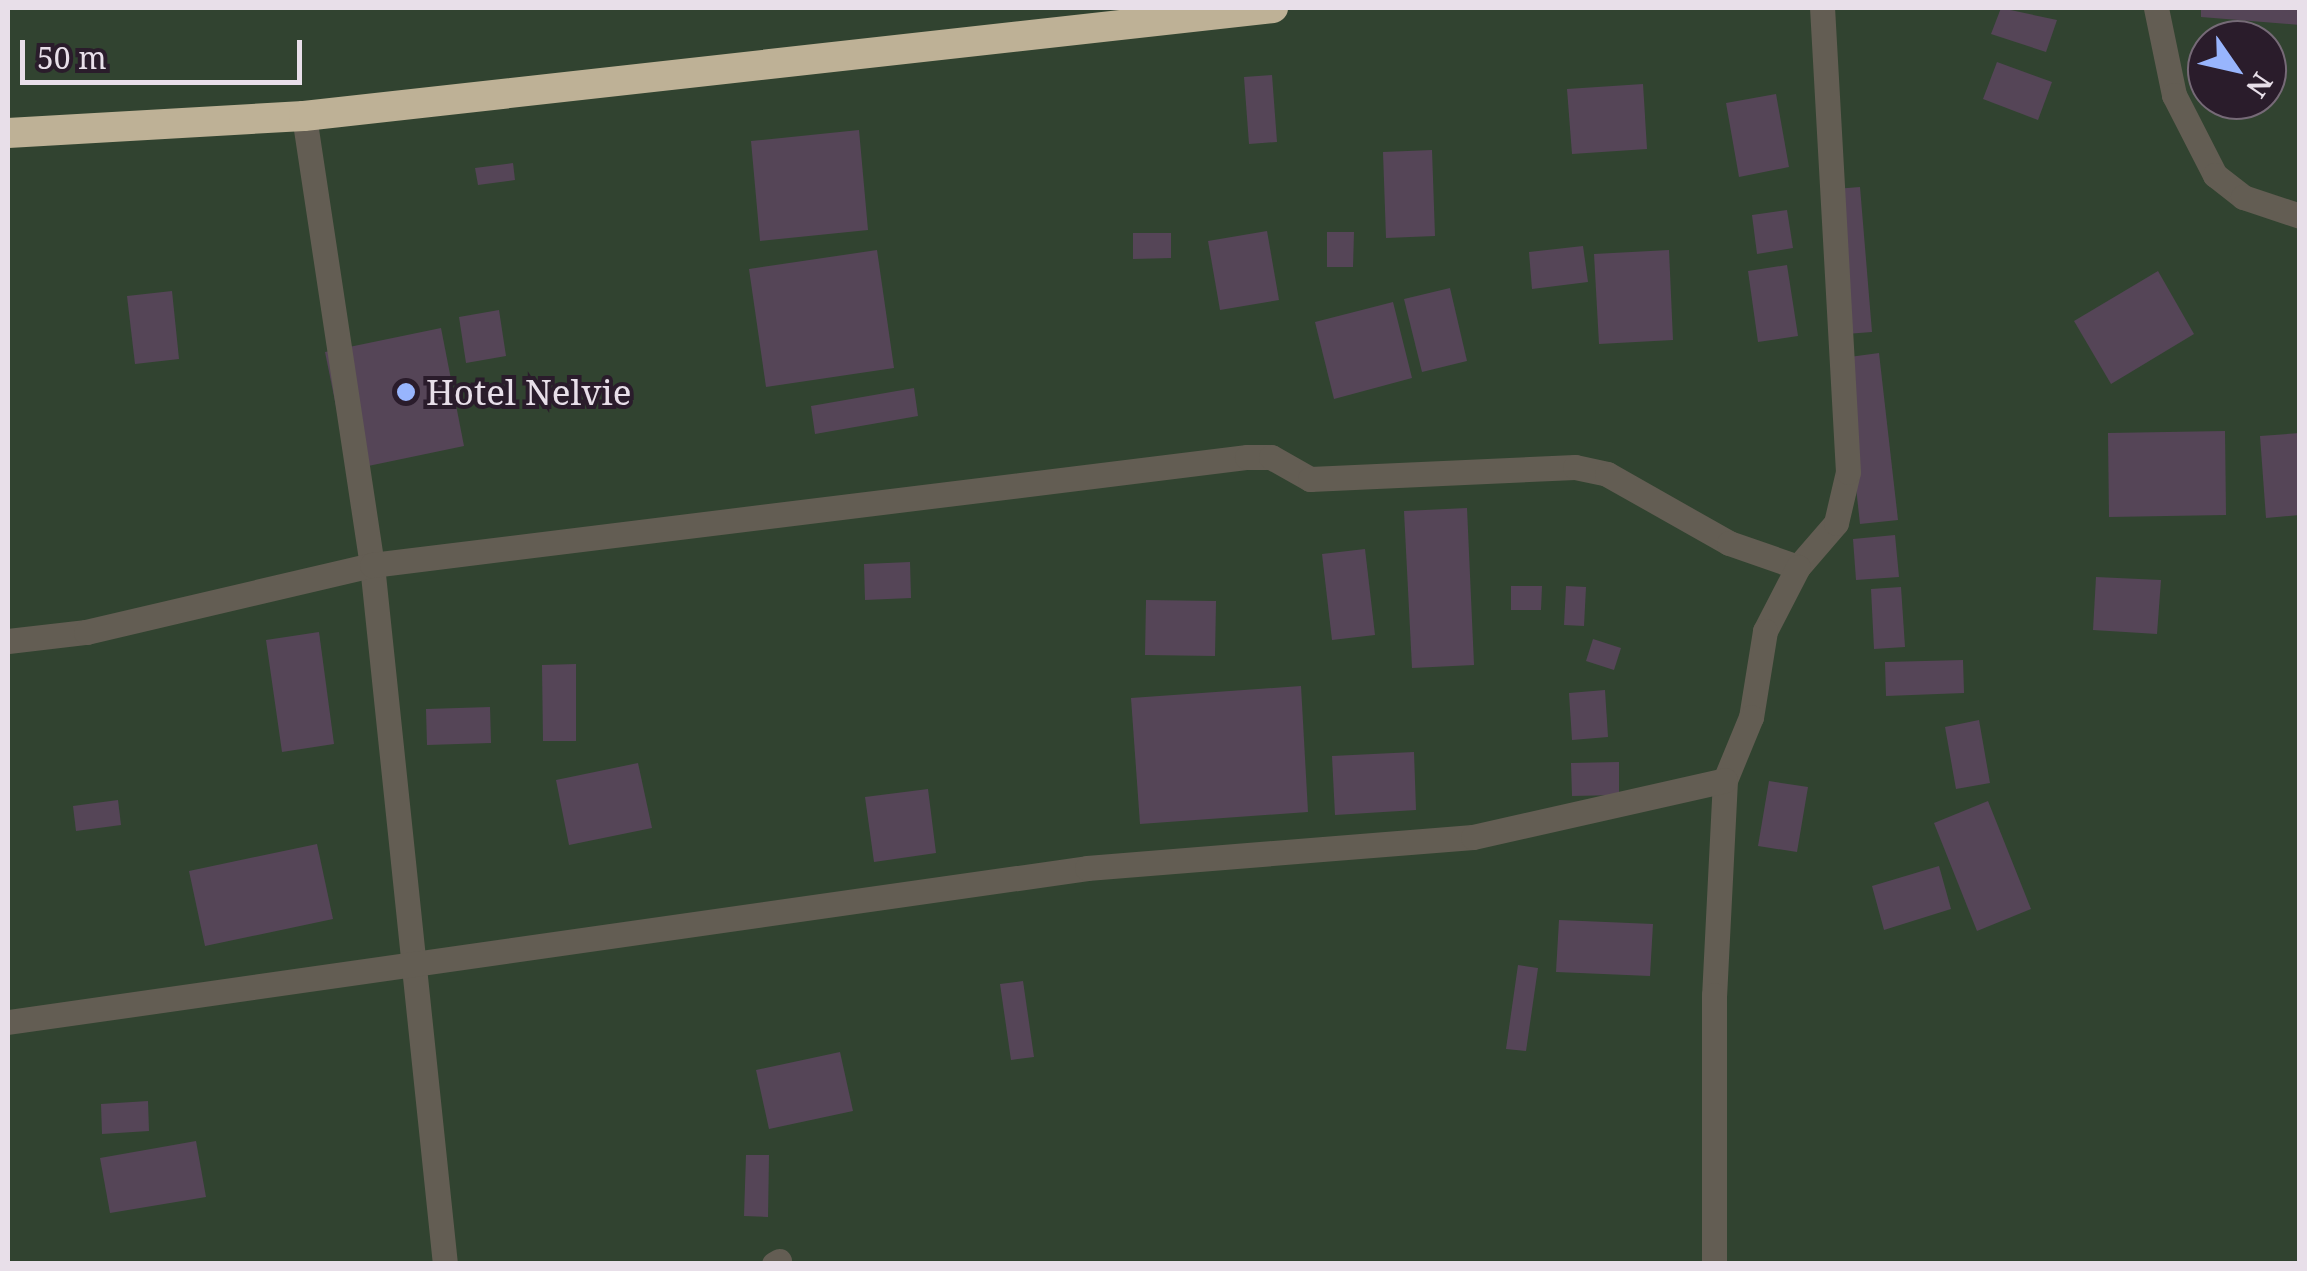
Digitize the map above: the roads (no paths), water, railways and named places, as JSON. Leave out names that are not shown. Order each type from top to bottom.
[{"type":"highway","points":[[8,133],[304,116],[1139,17],[1273,8]]},
{"type":"street","points":[[1714,1264],[1714,995],[1725,780],[1751,717],[1765,631],[1798,567],[1836,524],[1848,472],[1822,8]]},
{"type":"street","points":[[2156,8],[2174,95],[2215,175],[2243,198],[2300,216]]},
{"type":"street","points":[[304,116],[372,564],[419,968],[445,1264]]},
{"type":"street","points":[[8,641],[86,632],[372,564],[1260,456],[1310,479],[1574,467],[1640,488],[1729,542],[1798,567]]},
{"type":"street","points":[[8,1022],[419,968],[1087,868],[1473,837],[1725,780]]},
{"type":"place","name":"Hotel Nelvie","points":[[406,392]]}]
